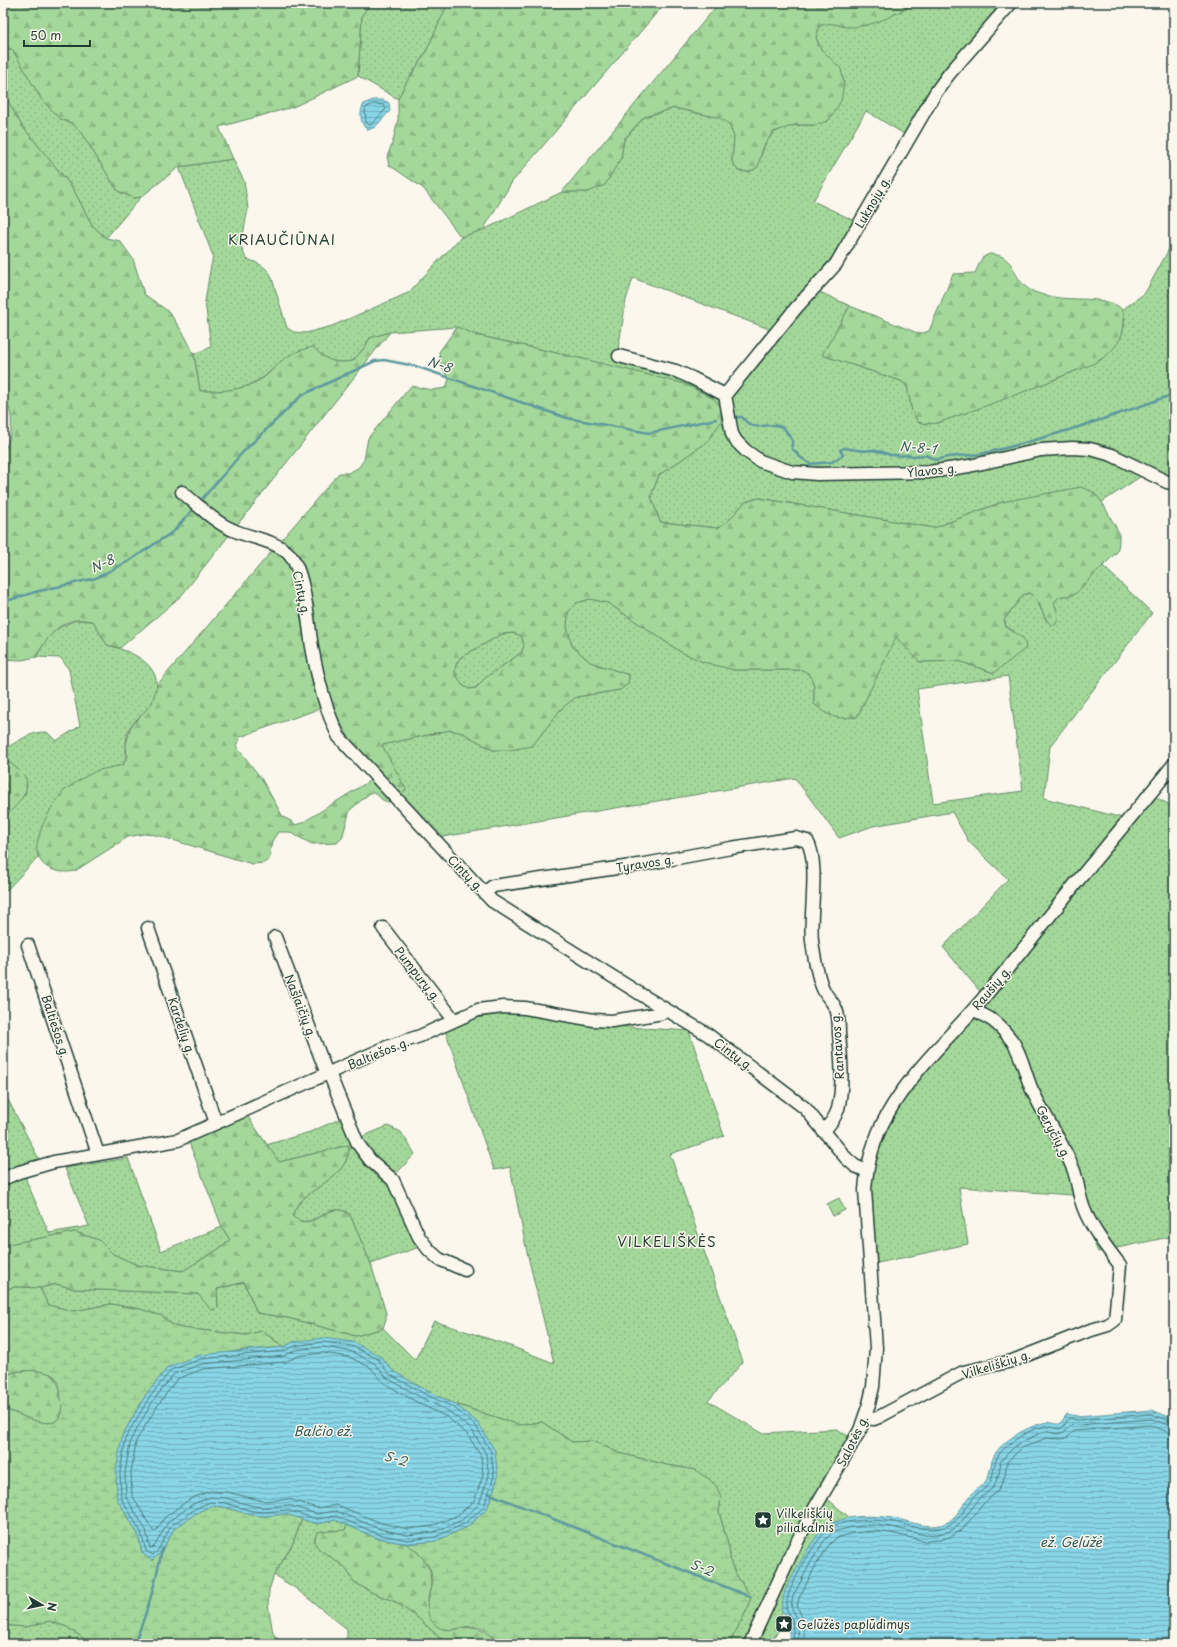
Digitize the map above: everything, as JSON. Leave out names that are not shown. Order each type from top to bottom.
[{"type":"street","name":"Luknojų g.","points":[[724,396],[796,308],[836,264],[936,92],[949,74],[1011,3]]},
{"type":"street","points":[[619,356],[676,371],[724,396]]},
{"type":"street","name":"Ylavos g.","points":[[724,396],[732,434],[736,441],[746,451],[760,461],[792,472],[817,474],[929,472],[969,466],[1041,450],[1072,448],[1090,449],[1112,455],[1166,482],[1174,484]]},
{"type":"street","name":"Cintų g.","points":[[182,492],[221,524],[284,550],[294,560],[300,576],[312,648],[325,704],[339,737],[484,893],[498,905],[706,1034],[805,1108],[823,1131],[855,1166],[867,1171]]},
{"type":"street","name":"Raušių g.","points":[[867,1171],[878,1133],[886,1115],[899,1095],[974,1009],[1174,764]]},
{"type":"street","name":"Tyravos g.","points":[[484,893],[493,886],[646,864],[731,848],[796,838],[807,841]]},
{"type":"street","name":"Rantavos g.","points":[[807,841],[811,849],[813,869],[812,939],[821,984],[824,992],[836,1008],[838,1016],[841,1066],[838,1108],[829,1126],[823,1131]]},
{"type":"street","name":"Kardelių g.","points":[[148,928],[216,1123]]},
{"type":"street","name":"Pumpurų g.","points":[[383,928],[454,1020]]},
{"type":"street","name":"Našlaičių g.","points":[[275,937],[328,1074],[358,1144],[370,1160],[394,1180],[419,1237],[429,1250],[439,1259],[465,1270]]},
{"type":"street","name":"Baltiešos g.","points":[[28,945],[98,1154]]},
{"type":"street","name":"Baltiešos g.","points":[[3,1180],[19,1172],[54,1162],[178,1140],[387,1047],[420,1036],[478,1010],[503,1007],[525,1008],[587,1019],[612,1021],[662,1013],[664,1009]]},
{"type":"street","name":"Geryčių g.","points":[[974,1009],[981,1015],[991,1019],[1014,1043],[1041,1109],[1074,1171],[1084,1210],[1103,1242],[1120,1265],[1117,1315],[1115,1320],[1108,1325]]},
{"type":"street","name":"Salotės g.","points":[[750,1644],[803,1528],[845,1458],[865,1418],[874,1387],[876,1348],[865,1206],[867,1171]]},
{"type":"street","name":"Vilkeliškių g.","points":[[865,1418],[874,1419],[879,1417],[963,1372],[1012,1362],[1088,1331],[1108,1325]]},
{"type":"green space","points":[[3,3],[371,3],[362,15],[358,76],[293,107],[219,127],[233,159],[179,167],[141,197],[133,198],[118,191],[82,134],[73,124],[59,118],[41,99],[13,50],[3,46]]},
{"type":"green space","points":[[371,3],[448,3],[425,54],[406,83],[398,99],[358,76],[362,14]]},
{"type":"green space","points":[[448,3],[665,3],[512,182],[483,230],[461,237],[423,188],[389,165],[387,157],[398,120],[398,99],[406,83],[425,54]]},
{"type":"green space","points":[[719,3],[914,3],[891,16],[867,25],[845,27],[825,24],[819,26],[816,38],[821,49],[841,69],[844,83],[841,101],[829,120],[817,125],[795,125],[773,132],[763,147],[758,167],[749,172],[738,171],[732,161],[734,137],[729,124],[720,118],[674,108],[644,117],[624,139],[621,158],[605,185],[588,192],[562,192]]},
{"type":"green space","points":[[914,3],[1006,3],[906,135],[866,111],[813,201],[857,222],[845,242],[807,286],[850,306],[823,355],[901,381],[907,386],[912,411],[937,423],[1051,381],[1101,360],[1121,337],[1124,327],[1122,310],[1145,293],[1174,240],[1174,282],[1168,296],[1174,300],[1174,477],[1152,469],[1102,502],[1093,492],[1002,502],[934,528],[759,498],[745,502],[728,521],[718,528],[660,522],[651,496],[659,475],[707,442],[592,361],[476,335],[457,327],[390,332],[370,338],[365,347],[353,361],[335,362],[322,356],[313,347],[281,361],[264,377],[244,388],[223,391],[200,391],[194,354],[211,347],[205,302],[213,256],[179,167],[233,159],[244,181],[248,208],[241,246],[246,259],[260,265],[271,275],[287,328],[294,332],[306,333],[332,326],[408,293],[461,237],[483,230],[562,192],[588,192],[621,158],[624,140],[644,117],[674,108],[721,118],[730,124],[734,137],[732,161],[738,171],[749,172],[759,162],[767,141],[772,135],[792,126],[817,125],[841,69],[821,49],[816,38],[819,26],[831,22],[849,27],[900,12]],"holes":[[[633,278],[769,329],[724,387],[618,351],[626,300]]]},
{"type":"green space","points":[[3,46],[13,50],[42,99],[59,118],[73,124],[82,134],[118,191],[133,198],[141,197],[106,238],[92,225],[72,187],[22,126],[8,102],[3,92]]},
{"type":"green space","points":[[3,92],[22,126],[72,187],[92,225],[106,238],[120,241],[133,259],[144,294],[169,312],[185,336],[194,354],[200,391],[225,390],[248,386],[263,378],[279,363],[291,355],[313,347],[330,360],[340,362],[353,361],[365,347],[370,338],[390,332],[181,596],[120,648],[107,645],[93,621],[79,620],[63,624],[52,633],[36,657],[22,660],[3,659],[3,452],[9,440],[11,418],[10,411],[3,399]]},
{"type":"green space","points":[[989,254],[998,255],[1004,258],[1012,266],[1022,283],[1036,293],[1061,298],[1103,301],[1118,306],[1123,311],[1124,328],[1117,344],[1106,356],[1088,366],[985,406],[937,423],[926,424],[918,422],[912,411],[907,386],[901,381],[822,355],[850,306],[920,334],[929,331],[953,274],[975,273],[982,258]]},
{"type":"green space","points":[[457,327],[476,335],[685,384],[714,399],[722,408],[721,422],[707,442],[659,475],[651,496],[660,522],[718,528],[728,521],[745,502],[759,498],[934,528],[1002,502],[1081,487],[1093,492],[1102,502],[1119,533],[1117,552],[1076,593],[1070,596],[1062,596],[1057,599],[1054,603],[1058,617],[1055,625],[1051,625],[1045,617],[1039,603],[1033,596],[1029,593],[1023,595],[1004,620],[1006,627],[1024,639],[1026,648],[994,673],[959,661],[920,662],[896,637],[857,717],[843,718],[829,715],[814,704],[814,686],[811,676],[803,670],[734,670],[703,662],[681,652],[608,603],[590,599],[577,603],[568,612],[567,627],[572,646],[590,662],[629,675],[628,684],[620,690],[576,697],[561,709],[532,746],[510,750],[493,750],[463,733],[450,730],[382,745],[406,789],[391,802],[383,800],[371,792],[350,810],[342,838],[337,843],[312,844],[289,832],[278,832],[272,841],[269,859],[264,863],[252,864],[156,835],[143,834],[128,837],[75,871],[61,872],[48,868],[39,858],[37,844],[47,816],[60,796],[65,790],[92,773],[123,765],[127,758],[126,745],[130,728],[152,703],[157,685],[339,473],[348,473],[358,468],[364,460],[368,438],[411,386],[432,390],[446,388],[449,379],[441,366],[439,352]],"holes":[[[513,633],[521,636],[522,638],[524,647],[521,653],[485,678],[476,688],[469,689],[462,685],[455,672],[456,664],[461,657],[502,634]],[[327,706],[333,708],[352,744],[379,771],[374,778],[302,823],[295,825],[283,817],[261,778],[236,746],[240,737]]]},
{"type":"green space","points":[[1102,565],[1152,613],[1050,746],[1044,798],[1123,818],[982,994],[943,947],[1008,879],[969,842],[952,812],[873,826],[839,838],[795,778],[436,838],[402,796],[382,745],[450,730],[463,733],[493,750],[531,746],[561,709],[576,697],[620,690],[629,675],[590,662],[572,646],[567,627],[568,612],[577,603],[590,599],[608,603],[681,652],[734,670],[803,670],[811,676],[814,686],[814,704],[857,717],[896,636],[920,662],[959,661],[994,673],[1024,639],[1006,626],[1004,620],[1023,595],[1029,593],[1035,596],[1046,620],[1058,613],[1054,603],[1057,599],[1062,596],[1070,596],[1076,593]],"holes":[[[1008,676],[1023,791],[933,803],[917,689]]]},
{"type":"green space","points":[[77,620],[93,621],[107,645],[128,652],[146,663],[152,670],[156,679],[156,690],[153,702],[128,731],[126,756],[123,765],[117,767],[37,845],[39,856],[3,894],[3,819],[26,792],[22,774],[3,758],[3,750],[35,733],[47,732],[56,741],[80,726],[69,670],[61,658],[36,657],[44,643],[52,634],[62,626]]},
{"type":"green space","points":[[513,633],[521,635],[524,647],[521,653],[485,678],[475,688],[469,689],[462,685],[455,672],[456,664],[461,657],[502,634]]},
{"type":"green space","points":[[3,758],[23,774],[27,786],[22,798],[3,819]]},
{"type":"green space","points":[[1153,796],[1174,807],[1174,1236],[1098,1252],[1072,1195],[959,1187],[968,1244],[873,1264],[870,1174],[887,1123],[920,1077],[994,993]]},
{"type":"green space","points":[[510,1012],[613,1026],[689,1031],[724,1136],[670,1154],[743,1362],[708,1401],[762,1433],[837,1429],[848,1436],[847,1442],[818,1491],[850,1518],[828,1524],[785,1592],[779,1630],[768,1644],[729,1644],[748,1608],[751,1597],[731,1564],[729,1548],[719,1512],[721,1496],[695,1470],[667,1465],[619,1453],[593,1441],[572,1442],[542,1422],[520,1425],[455,1404],[427,1391],[392,1370],[380,1356],[293,1342],[284,1347],[262,1331],[246,1335],[181,1328],[171,1324],[162,1316],[140,1309],[111,1304],[74,1311],[48,1305],[40,1288],[56,1284],[75,1289],[198,1294],[218,1308],[217,1289],[244,1282],[257,1313],[288,1318],[356,1336],[383,1328],[415,1360],[434,1321],[505,1344],[554,1363],[527,1252],[510,1167],[494,1170],[445,1030],[458,1021]]},
{"type":"green space","points":[[5,1094],[40,1161],[28,1164],[26,1180],[49,1233],[89,1226],[65,1168],[128,1158],[161,1251],[222,1227],[230,1240],[183,1271],[137,1265],[113,1254],[99,1240],[75,1232],[3,1245],[3,1185],[12,1180],[3,1158],[3,1095]]},
{"type":"green space","points":[[246,1114],[279,1162],[349,1145],[347,1157],[342,1167],[334,1176],[305,1197],[297,1206],[292,1216],[300,1221],[307,1222],[335,1210],[342,1210],[350,1215],[371,1264],[386,1313],[383,1328],[356,1336],[288,1318],[257,1313],[244,1282],[217,1289],[218,1308],[211,1310],[198,1294],[75,1289],[56,1284],[40,1288],[15,1287],[3,1290],[3,1245],[75,1232],[99,1240],[113,1254],[137,1265],[183,1271],[217,1250],[230,1240],[222,1227],[188,1140]]},
{"type":"green space","points":[[342,1118],[354,1140],[388,1126],[401,1132],[415,1154],[388,1182],[422,1246],[371,1264],[350,1215],[343,1210],[328,1212],[307,1221],[300,1221],[292,1216],[297,1206],[305,1197],[334,1176],[342,1167],[347,1157],[349,1145],[279,1162],[266,1145],[310,1132]]},
{"type":"green space","points":[[839,1198],[845,1210],[833,1216],[827,1204]]},
{"type":"green space","points":[[15,1287],[40,1288],[48,1305],[74,1311],[111,1304],[140,1309],[162,1316],[171,1324],[181,1328],[246,1335],[262,1331],[284,1347],[236,1351],[168,1367],[145,1396],[122,1436],[127,1517],[138,1534],[142,1553],[161,1552],[174,1529],[198,1512],[211,1506],[224,1507],[251,1515],[265,1516],[286,1514],[302,1519],[292,1545],[274,1575],[269,1590],[268,1604],[273,1633],[282,1644],[92,1644],[67,1627],[49,1621],[26,1627],[3,1625],[3,1400],[9,1411],[45,1423],[53,1422],[58,1419],[61,1411],[59,1383],[54,1376],[50,1374],[32,1370],[13,1372],[7,1376],[3,1384],[3,1290]]},
{"type":"green space","points":[[43,1370],[52,1375],[57,1382],[62,1400],[60,1416],[55,1422],[47,1423],[37,1421],[9,1411],[3,1400],[4,1379],[9,1374],[18,1371]]},
{"type":"green space","points":[[455,1404],[520,1425],[542,1422],[572,1442],[593,1441],[619,1453],[667,1465],[695,1470],[709,1479],[716,1486],[721,1496],[719,1512],[729,1548],[731,1564],[751,1597],[748,1608],[729,1644],[499,1644],[488,1632],[480,1627],[474,1626],[448,1630],[436,1626],[428,1614],[428,1601],[432,1582],[430,1569],[423,1558],[407,1544],[436,1541],[467,1527],[487,1509],[498,1477],[479,1424]]},
{"type":"green space","points":[[302,1519],[317,1524],[335,1520],[347,1525],[345,1530],[331,1530],[333,1558],[345,1567],[354,1582],[371,1592],[396,1602],[418,1618],[440,1638],[450,1644],[340,1644],[347,1637],[347,1629],[295,1588],[274,1575],[292,1545]]},
{"type":"green space","points":[[347,1525],[377,1538],[407,1544],[421,1555],[430,1570],[431,1585],[427,1604],[451,1630],[473,1627],[478,1628],[493,1637],[499,1644],[450,1644],[440,1638],[418,1618],[396,1602],[371,1592],[354,1582],[345,1567],[319,1549],[314,1542],[317,1532],[345,1530]]},
{"type":"green space","points":[[49,1621],[67,1627],[92,1644],[3,1644],[3,1625],[26,1627]]},
{"type":"water","points":[[373,100],[383,100],[389,103],[390,111],[375,127],[368,130],[363,125],[361,110],[364,104]]},
{"type":"water","name":"Balčio ež.","points":[[323,1338],[353,1342],[380,1356],[392,1370],[427,1391],[455,1404],[479,1424],[495,1451],[498,1477],[487,1509],[467,1527],[436,1541],[407,1544],[377,1538],[335,1520],[317,1524],[286,1514],[265,1516],[251,1515],[224,1507],[211,1506],[198,1512],[174,1529],[161,1552],[152,1561],[142,1553],[138,1534],[117,1499],[116,1472],[122,1436],[145,1396],[168,1367],[200,1355],[284,1347],[293,1342]]},
{"type":"water","name":"ež. Gelūžė","points":[[1152,1410],[1174,1419],[1174,1644],[790,1644],[788,1620],[781,1609],[785,1591],[811,1544],[824,1528],[830,1524],[853,1517],[877,1516],[929,1526],[944,1524],[954,1517],[972,1494],[986,1481],[997,1450],[1008,1440],[1022,1431],[1045,1423],[1060,1424],[1067,1414],[1077,1416]]},
{"type":"waterway","name":"N-8","points":[[202,499],[243,452],[302,395],[375,361],[384,360],[415,366],[567,418],[649,433],[716,419]]},
{"type":"waterway","name":"N-8-1","points":[[736,417],[742,417],[752,426],[778,425],[784,428],[792,440],[792,449],[810,464],[832,462],[843,455],[840,450],[844,448],[864,451],[871,450],[901,456],[925,455],[937,460],[949,457],[979,454],[1033,441],[1104,419],[1174,394]]},
{"type":"waterway","name":"N-8","points":[[3,602],[35,592],[96,578],[129,561],[174,531],[192,510]]},
{"type":"waterway","name":"S-2","points":[[490,1494],[751,1597]]},
{"type":"waterway","name":"S-2","points":[[134,1644],[151,1597],[162,1549]]},
{"type":"place","name":"Vilkeliškių piliakalnis","points":[[763,1520]]},
{"type":"place","name":"Gelūžės paplūdimys","points":[[784,1624]]},
{"type":"district","name":"KRIAUČIŪNAI","points":[[282,239]]},
{"type":"district","name":"VILKELIŠKĖS","points":[[667,1241]]}]
